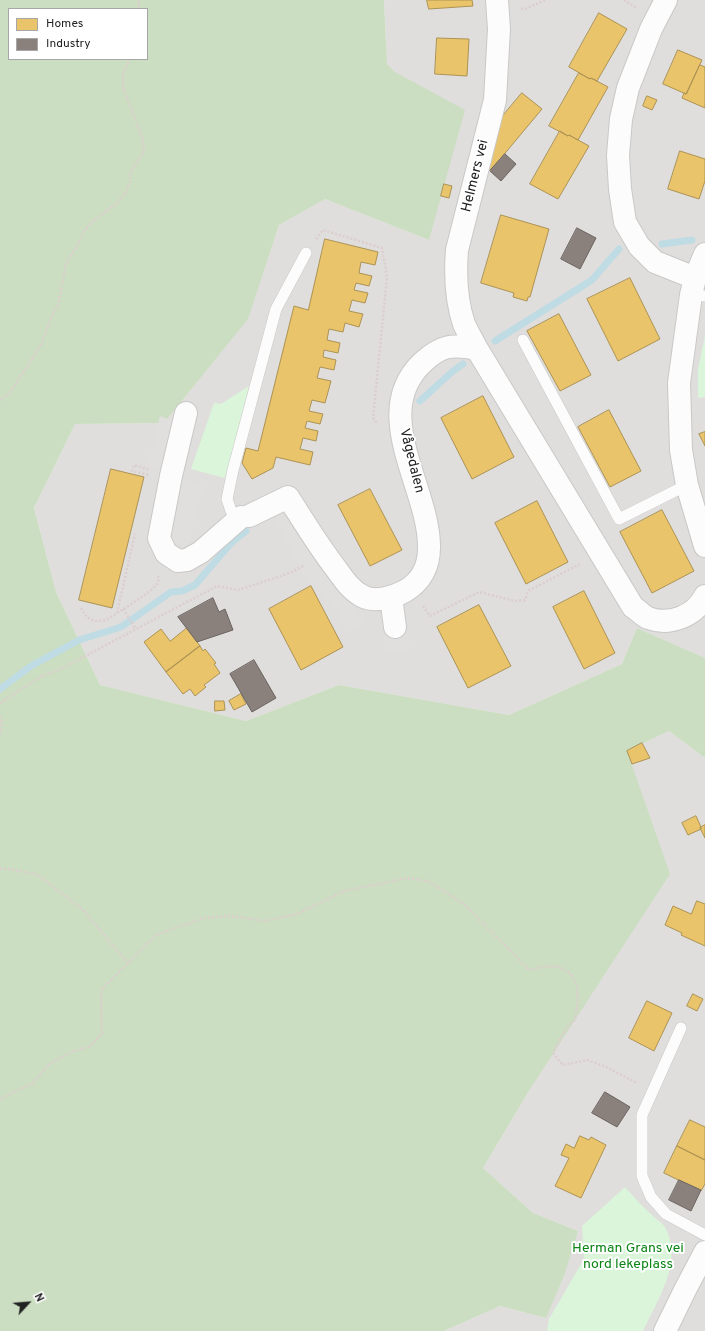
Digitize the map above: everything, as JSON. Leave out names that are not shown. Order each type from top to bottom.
[{"type":"street","name":"Helmers vei","points":[[477,349],[465,324],[458,302],[456,273],[457,250],[495,100],[499,29],[497,0]]},
{"type":"street","points":[[666,0],[651,29],[628,88],[621,119],[618,154],[620,189],[625,222],[639,246],[655,262],[697,290]]},
{"type":"street","points":[[705,254],[680,383],[681,450],[687,485],[705,546]]},
{"type":"street","name":"Vågedalen","points":[[186,413],[176,445],[169,503],[159,538],[166,553],[178,561],[187,560],[201,552],[245,516],[288,497],[333,570],[350,588],[363,597],[378,599],[396,596],[411,587],[423,574],[428,562],[429,547],[425,517],[403,443],[400,412],[404,390],[416,369],[431,355],[447,347],[460,346],[477,349]]},
{"type":"street","points":[[477,349],[633,607],[648,618],[667,621],[686,616],[701,604],[705,596]]},
{"type":"street","points":[[391,597],[395,627]]},
{"type":"street","points":[[665,1331],[684,1290],[705,1252]]},
{"type":"lane","points":[[245,516],[231,511],[227,499],[233,470],[276,309],[306,253]]},
{"type":"lane","points":[[524,340],[619,519],[687,485]]},
{"type":"lane","points":[[681,1028],[642,1115],[642,1176],[651,1197],[666,1214],[705,1235]]},
{"type":"path","points":[[0,400],[9,394],[40,347],[53,313],[58,305],[66,264],[78,244],[83,232],[92,222],[117,203],[124,194],[130,182],[130,173],[143,153],[144,149],[142,138],[123,87],[122,73],[129,60]]},
{"type":"path","points":[[306,253],[323,230],[382,248],[387,277],[373,418],[384,435],[403,443]]},
{"type":"path","points":[[134,465],[132,471],[149,475],[147,480]]},
{"type":"path","points":[[117,613],[136,530]]},
{"type":"path","points":[[411,587],[430,616],[479,592],[514,601],[525,600],[528,590],[580,564]]},
{"type":"path","points":[[0,703],[42,676],[61,669],[217,586],[238,590],[290,573],[298,568]]},
{"type":"path","points":[[81,608],[87,617],[92,621],[96,622],[108,619],[123,610],[157,584],[157,571]]},
{"type":"path","points":[[123,610],[136,629]]},
{"type":"path","points":[[0,716],[2,721],[0,736]]},
{"type":"path","points":[[0,869],[10,869],[38,875],[82,909],[128,963]]},
{"type":"path","points":[[0,1099],[33,1084],[48,1065],[71,1052],[91,1046],[102,1033],[101,990],[156,935],[204,918],[231,916],[265,922],[298,914],[344,891],[407,878],[428,881],[464,904],[529,970],[548,966],[559,967],[570,973],[577,985],[578,1000],[575,1020],[565,1032],[553,1053],[563,1065],[587,1060],[606,1067],[653,1091]]},
{"type":"shaded area","points":[[384,0],[705,0],[705,658],[637,628],[622,664],[509,715],[339,685],[246,721],[100,685],[56,592],[34,508],[75,424],[164,423],[247,319],[279,225],[325,199],[429,240],[395,72],[387,64]]},
{"type":"shaded area","points":[[160,416],[177,422],[168,473],[148,465]]},
{"type":"shaded area","points":[[178,477],[204,485],[187,546],[165,539]]},
{"type":"shaded area","points":[[291,514],[324,575],[331,571],[347,603],[352,600],[364,623],[348,632],[334,606],[328,601],[326,602],[315,581],[308,584],[276,522]]},
{"type":"shaded area","points":[[406,625],[410,650],[386,651],[383,629]]},
{"type":"shaded area","points":[[669,731],[705,758],[705,1331],[444,1331],[500,1306],[546,1318],[578,1231],[533,1213],[483,1168],[530,1089],[627,751]]},
{"type":"green space","points":[[0,0],[384,0],[387,64],[395,72],[465,110],[429,240],[325,199],[279,225],[248,319],[164,423],[75,424],[34,508],[56,592],[100,685],[246,721],[339,685],[509,715],[622,664],[637,628],[705,658],[705,758],[669,731],[627,751],[670,874],[530,1089],[483,1168],[533,1213],[578,1231],[565,1273],[546,1318],[500,1306],[444,1331],[0,1331]]},
{"type":"green space","points":[[705,335],[705,397],[698,398],[698,369]]},
{"type":"green space","points":[[249,386],[225,478],[191,469],[214,403],[221,404]]},
{"type":"green space","name":"Herman Grans vei nord lekeplass","points":[[625,1187],[664,1225],[670,1242],[672,1255],[666,1281],[643,1331],[547,1331],[549,1319],[584,1259],[582,1226]]},
{"type":"building: Homes","points":[[427,0],[472,0],[473,6],[429,9]]},
{"type":"building: Homes","points":[[599,13],[627,29],[597,81],[591,78],[590,79],[569,67]]},
{"type":"building: Homes","points":[[437,38],[469,39],[467,76],[435,74]]},
{"type":"building: Homes","points":[[678,50],[702,60],[686,94],[663,84]]},
{"type":"building: Homes","points":[[700,65],[705,67],[705,108],[682,98],[684,93],[686,94]]},
{"type":"building: Homes","points":[[579,73],[608,87],[578,140],[549,126]]},
{"type":"building: Homes","points":[[522,93],[542,109],[491,170],[472,153]]},
{"type":"building: Homes","points":[[647,96],[657,100],[652,110],[643,106]]},
{"type":"building: Homes","points":[[560,131],[589,146],[558,199],[530,184]]},
{"type":"building: Homes","points":[[680,151],[705,159],[705,181],[699,199],[668,189]]},
{"type":"building: Homes","points":[[444,184],[452,186],[449,198],[441,196]]},
{"type":"building: Homes","points":[[501,215],[549,229],[530,297],[528,297],[527,301],[513,297],[514,293],[481,283]]},
{"type":"building: Homes","points":[[325,239],[378,252],[375,265],[361,262],[359,273],[372,276],[369,286],[356,283],[354,290],[368,293],[365,303],[352,300],[349,311],[363,314],[359,327],[345,323],[343,332],[329,329],[327,340],[340,343],[338,353],[324,350],[323,357],[336,360],[334,370],[320,367],[317,378],[331,381],[325,403],[312,400],[309,411],[323,414],[320,424],[307,421],[305,428],[318,431],[316,441],[303,438],[300,449],[313,452],[310,465],[276,457],[273,468],[252,479],[242,463],[246,448],[258,451],[294,306],[308,310]]},
{"type":"building: Homes","points":[[630,278],[660,339],[618,361],[587,299]]},
{"type":"building: Homes","points":[[559,314],[591,375],[560,391],[527,331]]},
{"type":"building: Homes","points":[[483,396],[514,457],[472,479],[441,418]]},
{"type":"building: Homes","points":[[609,410],[641,471],[610,487],[578,427]]},
{"type":"building: Homes","points":[[705,432],[705,446],[699,434]]},
{"type":"building: Homes","points":[[111,469],[144,477],[112,608],[79,600]]},
{"type":"building: Homes","points":[[370,489],[402,550],[370,566],[338,505]]},
{"type":"building: Homes","points":[[537,501],[568,562],[526,584],[495,523]]},
{"type":"building: Homes","points":[[662,510],[694,571],[652,593],[620,532]]},
{"type":"building: Homes","points":[[311,586],[343,647],[301,670],[269,609]]},
{"type":"building: Homes","points":[[584,591],[615,653],[584,669],[553,607]]},
{"type":"building: Homes","points":[[479,605],[511,666],[468,688],[437,627]]},
{"type":"building: Homes","points":[[187,628],[200,646],[166,672],[144,642],[161,629],[170,641]]},
{"type":"building: Homes","points":[[200,646],[203,651],[205,649],[216,663],[214,664],[220,673],[204,685],[206,687],[195,696],[190,689],[183,694],[166,672]]},
{"type":"building: Homes","points":[[241,694],[246,704],[234,710],[229,701]]},
{"type":"building: Homes","points":[[215,701],[224,701],[225,710],[215,711]]},
{"type":"building: Homes","points":[[642,743],[650,758],[632,764],[627,751]]},
{"type":"building: Homes","points":[[696,816],[701,829],[688,835],[682,823]]},
{"type":"building: Homes","points":[[705,825],[705,838],[700,828]]},
{"type":"building: Homes","points":[[697,901],[705,904],[705,946],[681,935],[682,933],[665,925],[673,906],[691,914]]},
{"type":"building: Homes","points":[[693,994],[703,999],[697,1011],[687,1006]]},
{"type":"building: Homes","points":[[647,1001],[672,1013],[654,1051],[629,1038]]},
{"type":"building: Homes","points":[[690,1120],[705,1127],[705,1160],[677,1146]]},
{"type":"building: Homes","points":[[580,1136],[589,1140],[591,1137],[606,1145],[581,1198],[555,1186],[569,1158],[561,1155],[566,1144],[574,1148]]},
{"type":"building: Homes","points":[[677,1146],[705,1160],[705,1184],[701,1191],[664,1173]]},
{"type":"building: Industry","points":[[505,154],[516,164],[501,181],[490,171]]},
{"type":"building: Industry","points":[[577,228],[596,238],[580,269],[561,259]]},
{"type":"building: Industry","points":[[213,598],[219,612],[225,609],[233,630],[197,642],[178,617]]},
{"type":"building: Industry","points":[[254,660],[276,698],[252,712],[230,674]]},
{"type":"building: Industry","points":[[605,1092],[630,1107],[617,1127],[592,1113]]},
{"type":"building: Industry","points":[[679,1180],[701,1190],[691,1211],[669,1200]]},
{"type":"waterway","points":[[662,244],[692,240]]},
{"type":"waterway","points":[[495,341],[592,280],[619,249]]},
{"type":"waterway","points":[[420,401],[453,371],[463,364]]},
{"type":"waterway","points":[[0,689],[31,666],[79,640],[121,627],[171,592],[182,591],[195,585],[232,542],[246,531]]}]
